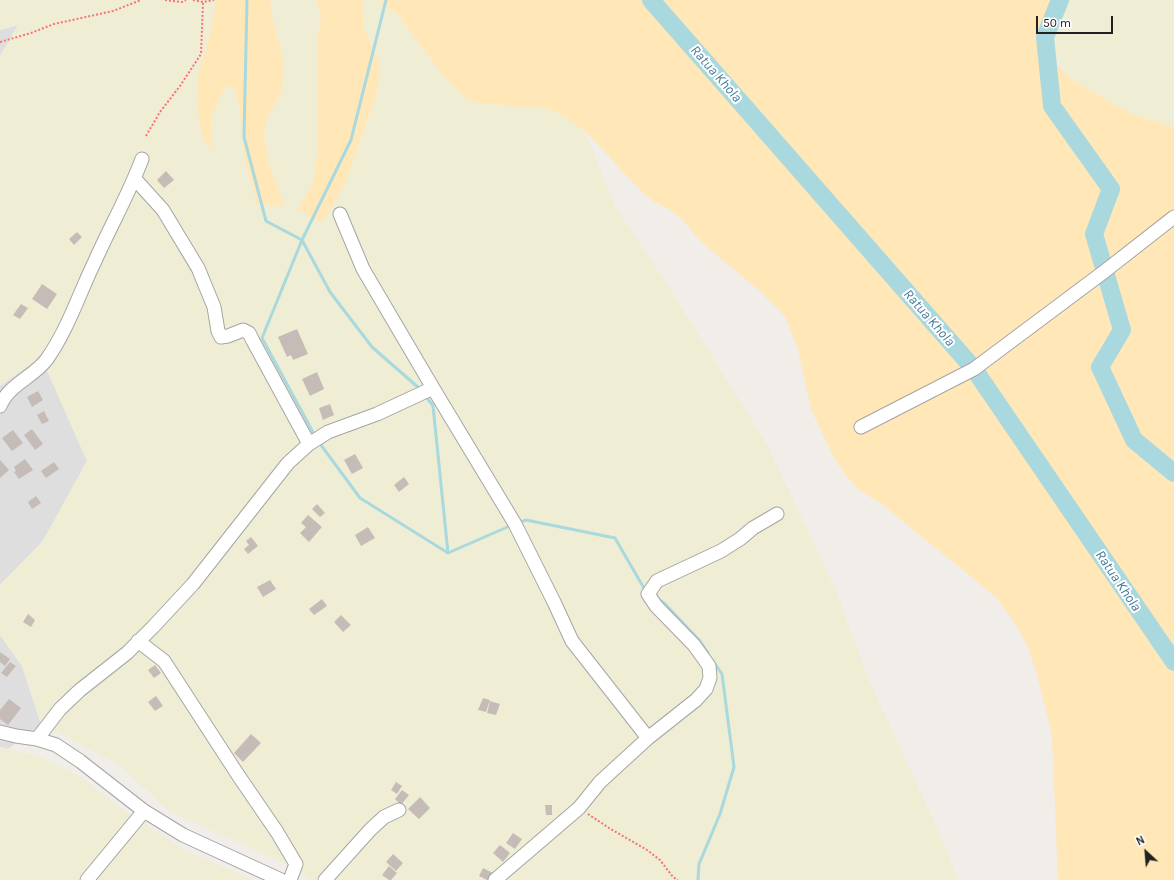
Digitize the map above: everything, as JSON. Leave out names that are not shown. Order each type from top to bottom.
[{"type":"street","points":[[0,406],[12,388],[46,361],[63,333],[94,262],[135,179],[142,159]]},
{"type":"street","points":[[135,179],[163,210],[198,268],[214,306],[218,332],[221,337],[243,330],[249,333],[309,444]]},
{"type":"street","points":[[340,214],[363,268],[515,524],[572,641],[648,738]]},
{"type":"street","points":[[861,427],[974,369],[1099,276],[1174,217]]},
{"type":"street","points":[[37,739],[60,709],[80,690],[127,653],[193,584],[288,463],[309,444],[328,432],[377,414],[433,388]]},
{"type":"street","points":[[495,880],[579,808],[600,782],[648,738],[696,700],[706,689],[710,678],[708,666],[694,645],[656,606],[648,594],[656,581],[720,551],[740,539],[753,528],[777,514]]},
{"type":"street","points":[[138,641],[164,661],[277,832],[296,864],[290,880]]},
{"type":"street","points":[[0,732],[37,739],[56,745],[80,761],[144,811],[183,836],[281,880]]},
{"type":"street","points":[[325,880],[370,830],[384,818],[399,810]]},
{"type":"street","points":[[87,880],[144,811]]},
{"type":"path","points":[[0,42],[31,33],[54,24],[113,11],[141,0]]},
{"type":"path","points":[[165,0],[182,2],[186,0]]},
{"type":"path","points":[[193,0],[203,2],[214,0]]},
{"type":"path","points":[[146,136],[160,112],[180,86],[201,54],[203,2]]},
{"type":"path","points":[[579,808],[609,828],[647,850],[660,860],[673,877],[678,880]]},
{"type":"shaded area","points":[[18,25],[0,56],[0,30]]},
{"type":"shaded area","points":[[41,356],[87,461],[43,541],[0,585],[0,386]]},
{"type":"shaded area","points":[[0,635],[22,666],[41,724],[8,749],[0,747]]},
{"type":"green space","points":[[0,0],[215,0],[215,11],[208,42],[202,59],[203,140],[212,147],[211,118],[225,86],[236,88],[241,118],[284,206],[268,162],[264,131],[269,113],[276,104],[273,19],[270,0],[316,0],[321,17],[318,33],[318,144],[313,184],[297,209],[321,223],[346,182],[376,96],[379,79],[379,62],[363,24],[364,0],[379,0],[399,16],[442,74],[467,100],[484,104],[536,107],[553,112],[584,130],[616,208],[670,289],[766,443],[835,588],[869,680],[948,852],[958,880],[312,880],[283,863],[169,811],[118,764],[41,724],[22,666],[0,635],[0,585],[43,541],[87,461],[41,357],[0,386],[0,56],[18,25],[0,30]]},
{"type":"green space","points":[[1060,0],[1174,0],[1174,127],[1130,113],[1071,79],[1056,59],[1045,37],[1049,22]]},
{"type":"green space","points":[[0,747],[38,756],[79,776],[132,816],[184,850],[251,880],[0,880]]},
{"type":"sand","points":[[215,0],[270,0],[284,63],[282,90],[276,104],[269,113],[264,131],[268,162],[285,206],[257,204],[245,160],[241,118],[235,88],[225,86],[211,118],[212,148],[203,141],[197,106],[198,75],[208,42],[215,11]]},
{"type":"sand","points":[[316,0],[364,0],[363,24],[379,62],[379,79],[376,96],[346,182],[322,223],[297,209],[313,184],[318,144],[318,33],[321,17]]},
{"type":"sand","points":[[379,0],[1059,0],[1048,21],[1045,37],[1054,61],[1071,79],[1130,113],[1174,127],[1174,880],[1058,880],[1052,735],[1028,646],[1012,619],[997,598],[883,505],[858,489],[846,476],[834,458],[811,409],[798,350],[786,318],[762,293],[706,246],[683,220],[669,209],[654,202],[641,191],[584,130],[553,111],[536,107],[484,104],[467,100],[442,74],[399,16]]},
{"type":"building","points":[[166,171],[174,180],[164,188],[157,180]]},
{"type":"building","points":[[77,232],[82,237],[74,245],[69,239]]},
{"type":"building","points":[[42,284],[57,294],[47,309],[32,299]]},
{"type":"building","points":[[21,304],[28,308],[20,319],[13,315]]},
{"type":"building","points":[[297,329],[308,354],[293,360],[291,355],[287,357],[278,337]]},
{"type":"building","points":[[317,372],[324,389],[310,396],[302,379]]},
{"type":"building","points":[[38,391],[43,400],[32,407],[27,397]]},
{"type":"building","points":[[330,404],[334,415],[323,420],[319,408]]},
{"type":"building","points":[[44,411],[49,421],[42,424],[37,415]]},
{"type":"building","points":[[32,429],[43,444],[35,450],[24,435]]},
{"type":"building","points":[[13,430],[23,443],[12,451],[2,438]]},
{"type":"building","points":[[355,454],[363,468],[352,474],[344,460]]},
{"type":"building","points":[[25,459],[33,470],[19,479],[14,472],[16,471],[14,467]]},
{"type":"building","points":[[0,460],[9,470],[0,478]]},
{"type":"building","points":[[54,462],[59,469],[46,478],[41,471]]},
{"type":"building","points":[[404,477],[409,484],[399,492],[394,485]]},
{"type":"building","points":[[36,496],[41,503],[32,509],[28,502]]},
{"type":"building","points":[[317,504],[325,513],[320,517],[312,509]]},
{"type":"building","points":[[308,515],[322,527],[309,542],[300,533],[306,527],[301,523]]},
{"type":"building","points":[[368,527],[375,538],[361,546],[355,535]]},
{"type":"building","points":[[251,537],[258,546],[248,554],[244,549],[249,545],[246,541]]},
{"type":"building","points":[[270,580],[276,589],[263,597],[257,587]]},
{"type":"building","points":[[322,599],[327,606],[314,615],[309,609]]},
{"type":"building","points":[[28,614],[35,620],[31,627],[23,622]]},
{"type":"building","points":[[341,615],[351,625],[343,632],[334,622]]},
{"type":"building","points":[[0,652],[10,659],[5,666],[0,662]]},
{"type":"building","points":[[10,662],[16,666],[7,677],[1,673]]},
{"type":"building","points":[[155,665],[161,673],[154,678],[148,670]]},
{"type":"building","points":[[156,696],[163,706],[155,711],[148,702]]},
{"type":"building","points":[[483,698],[490,700],[486,712],[478,710]]},
{"type":"building","points":[[9,699],[21,708],[8,725],[0,719],[0,710]]},
{"type":"building","points":[[490,701],[500,704],[496,715],[487,713]]},
{"type":"building","points":[[251,734],[261,743],[243,762],[234,753]]},
{"type":"building","points":[[396,782],[402,786],[397,794],[391,790]]},
{"type":"building","points":[[402,790],[409,795],[401,805],[395,799]]},
{"type":"building","points":[[420,797],[430,808],[419,819],[408,809]]},
{"type":"building","points":[[545,805],[552,805],[552,815],[546,815]]},
{"type":"building","points":[[513,833],[522,839],[515,849],[506,843]]},
{"type":"building","points":[[500,845],[510,853],[503,862],[493,853]]},
{"type":"building","points":[[393,854],[403,863],[396,871],[386,862]]},
{"type":"building","points":[[389,866],[397,873],[391,880],[382,875]]},
{"type":"building","points":[[483,868],[493,873],[490,880],[479,876]]},
{"type":"waterway","points":[[247,0],[244,137],[266,221],[302,240],[330,292],[372,347],[420,389]]},
{"type":"waterway","points":[[315,436],[262,338],[302,240],[351,140],[386,0]]},
{"type":"waterway","name":"Ratua Khola","points":[[651,0],[974,369],[1174,662]]},
{"type":"waterway","points":[[1060,0],[1045,37],[1052,106],[1111,189],[1094,234],[1122,330],[1100,367],[1134,440],[1174,473]]},
{"type":"waterway","points":[[425,395],[433,406],[448,553]]},
{"type":"waterway","points":[[318,441],[360,498],[448,553],[512,525]]},
{"type":"waterway","points":[[518,523],[526,520],[615,538],[645,590]]},
{"type":"waterway","points":[[658,599],[664,603],[700,641],[708,653]]},
{"type":"waterway","points":[[698,880],[699,864],[720,814],[734,767],[722,674],[713,661]]}]
